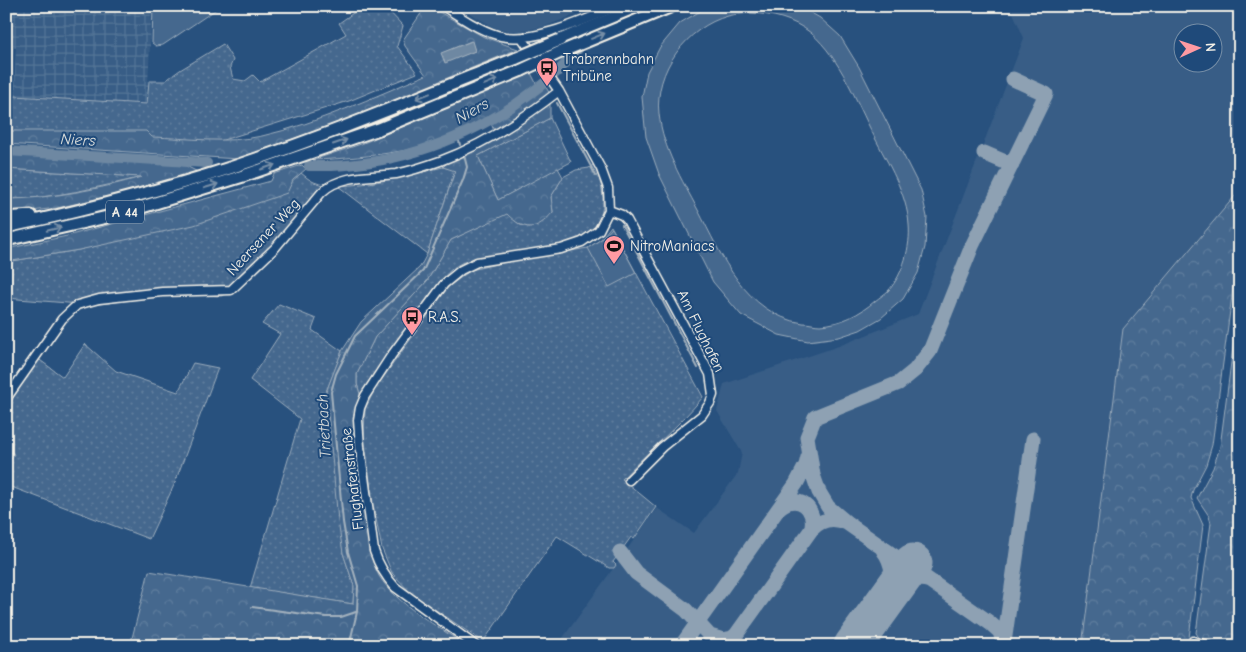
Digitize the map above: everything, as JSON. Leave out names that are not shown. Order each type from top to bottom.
[{"type":"highway","name":"A 44","points":[[6,227],[70,214],[208,175],[262,157],[423,96],[642,6]]},
{"type":"highway","name":"A 44","points":[[6,240],[116,214],[243,176],[379,129],[672,6]]},
{"type":"highway","points":[[6,218],[70,214]]},
{"type":"street","points":[[443,6],[485,31],[498,36],[512,38],[522,38],[544,33],[618,6]]},
{"type":"street","points":[[522,38],[557,89],[601,170],[608,188],[609,210]]},
{"type":"street","name":"Neersener Weg","points":[[6,399],[62,319],[77,305],[99,299],[162,292],[231,290],[275,248],[322,192],[331,185],[345,180],[398,173],[440,161],[488,138],[557,89]]},
{"type":"street","name":"Am Flughafen","points":[[609,210],[622,215],[627,220],[710,374],[713,395],[702,415],[662,448],[630,480]]},
{"type":"street","name":"Flughafenstraße","points":[[476,646],[396,588],[385,576],[378,564],[374,551],[360,447],[358,420],[360,408],[370,386],[410,328],[444,284],[461,270],[477,262],[561,249],[582,242],[599,230],[609,210]]},
{"type":"street","points":[[1193,643],[1208,646]]},
{"type":"shaded area","points":[[6,6],[152,6],[147,104],[14,96],[16,48],[6,47]]},
{"type":"shaded area","points":[[457,6],[552,6],[574,15],[544,27],[515,32],[495,28]]},
{"type":"shaded area","points":[[552,6],[589,6],[591,8],[574,15]]},
{"type":"shaded area","points":[[1010,6],[1240,6],[1240,190],[1123,329],[1082,646],[557,646],[657,508],[694,533],[738,473],[742,453],[717,411],[724,384],[839,346],[918,314],[1024,38]]},
{"type":"shaded area","points":[[472,41],[475,51],[445,63],[441,53]]},
{"type":"green space","points":[[153,6],[221,6],[163,45],[156,46],[152,43]]},
{"type":"green space","points":[[363,6],[384,6],[403,26],[397,46],[417,73],[349,101],[210,144],[11,131],[14,96],[147,104],[149,81],[165,81],[223,44],[233,60],[230,67],[233,79],[245,81],[253,75],[260,82],[346,34],[339,23]]},
{"type":"green space","points":[[709,6],[799,6],[820,18],[840,36],[859,67],[921,190],[927,217],[925,247],[918,273],[903,299],[881,318],[860,330],[839,337],[808,341],[779,335],[741,315],[713,282],[659,174],[646,137],[642,97],[647,72],[660,47],[680,23]],"holes":[[[758,14],[782,18],[797,24],[822,43],[854,95],[896,179],[905,202],[909,225],[909,242],[902,268],[894,283],[889,290],[869,306],[857,314],[835,323],[818,325],[783,317],[766,308],[751,295],[726,264],[716,246],[674,164],[661,127],[659,98],[662,82],[676,53],[699,30],[713,22],[733,15]]]},
{"type":"green space","points":[[432,8],[484,37],[518,49],[345,120],[238,159],[6,144],[6,134],[11,131],[146,131],[152,137],[235,140],[283,131],[346,109],[426,75],[405,46],[403,40],[424,9]],"holes":[[[471,41],[475,51],[445,62],[442,53]]]},
{"type":"green space","points":[[6,48],[12,48],[6,134]]},
{"type":"green space","points":[[531,73],[537,85],[490,117],[455,134],[419,147],[401,151],[313,160],[361,144]]},
{"type":"green space","points":[[544,84],[550,94],[550,118],[478,156],[498,200],[558,168],[563,177],[551,197],[553,212],[541,223],[530,227],[519,224],[507,214],[451,240],[427,281],[375,337],[357,374],[360,394],[355,416],[355,439],[369,546],[376,569],[387,587],[407,606],[467,646],[130,646],[149,571],[353,604],[354,586],[343,553],[338,521],[326,392],[342,351],[361,322],[420,267],[427,254],[455,171],[443,167],[454,156],[461,154],[462,147],[494,131],[491,123]]},
{"type":"green space","points":[[550,118],[571,162],[498,200],[478,156]]},
{"type":"green space","points":[[6,154],[139,161],[186,166],[198,172],[122,193],[57,208],[6,214],[6,199],[22,199],[74,192],[141,177],[6,169]]},
{"type":"green space","points":[[594,164],[602,192],[602,212],[594,227],[580,237],[562,244],[478,258],[457,266],[435,288],[360,394],[357,374],[375,337],[427,281],[451,240],[507,213],[520,225],[530,227],[553,212],[551,197],[563,177],[576,170],[589,168]]},
{"type":"green space","points":[[302,165],[306,169],[293,180],[287,193],[194,225],[79,250],[6,262],[6,249],[67,236],[271,181],[274,174]]},
{"type":"green space","points":[[443,167],[455,170],[427,254],[338,186],[327,191],[284,245],[236,292],[221,296],[175,294],[92,305],[6,298],[6,262],[79,250],[293,180],[301,173],[314,182],[341,186],[377,182]]},
{"type":"green space","points":[[6,169],[143,177],[58,195],[6,199]]},
{"type":"green space","points":[[1240,190],[1240,236],[1212,445],[1206,465],[1191,498],[1203,525],[1188,646],[1082,646],[1123,329]]},
{"type":"green space","points":[[611,226],[703,397],[622,479],[656,507],[634,539],[631,537],[613,562],[616,565],[614,568],[609,568],[557,536],[483,642],[411,593],[392,573],[382,549],[373,504],[364,436],[365,409],[375,389],[448,287],[471,270],[505,262],[588,248],[601,239]]},
{"type":"green space","name":"NitroManiacs","points":[[612,228],[636,273],[609,287],[588,248],[603,238]]},
{"type":"green space","points":[[1240,293],[1240,463],[1234,474],[1240,475],[1240,646],[1223,646],[1200,639],[1196,633],[1211,523],[1209,516],[1197,498],[1213,468],[1220,447]]},
{"type":"green space","points":[[279,304],[316,319],[312,330],[342,351],[326,392],[343,553],[354,586],[353,604],[250,588],[300,419],[250,380],[280,334],[262,324]]},
{"type":"green space","points":[[85,344],[116,371],[178,392],[193,363],[218,368],[174,485],[149,539],[6,485],[6,467],[14,454],[6,449],[6,390],[33,355],[63,377]]},
{"type":"waterway","name":"Trietbach","points":[[309,166],[337,166],[390,159],[441,144],[513,106],[558,72],[583,43]]},
{"type":"waterway","points":[[557,103],[596,176]]},
{"type":"waterway","name":"Trietbach","points":[[458,137],[460,145]]},
{"type":"waterway","name":"Niers","points":[[6,151],[207,163]]},
{"type":"waterway","name":"Trietbach","points":[[349,646],[357,612],[358,586],[348,552],[343,522],[331,392],[336,374],[355,336],[423,271],[463,180],[467,167],[464,155]]},
{"type":"waterway","points":[[622,225],[629,238]]},
{"type":"waterway","points":[[631,241],[698,368]]},
{"type":"waterway","points":[[252,607],[326,617],[341,617],[356,612]]},
{"type":"taxiway","points":[[847,523],[828,507],[819,492],[813,475],[807,437],[815,417],[899,383],[915,370],[930,351],[972,246],[1046,94],[1013,79]]},
{"type":"taxiway","points":[[984,153],[1012,165]]},
{"type":"taxiway","points":[[1004,643],[1033,439]]},
{"type":"taxiway","points":[[681,646],[796,484],[808,457]]},
{"type":"taxiway","points":[[779,508],[786,503],[793,502],[799,502],[804,505],[809,509],[811,515],[811,530]]},
{"type":"taxiway","points":[[728,646],[811,530],[819,523],[828,520],[847,523],[990,623],[1000,632],[1004,646]]},
{"type":"taxiway","points":[[883,550],[887,555],[892,571],[890,595]]},
{"type":"taxiway","points":[[620,552],[636,573],[686,610],[710,636],[723,640],[732,638],[737,634]]},
{"type":"taxiway","points":[[890,595],[913,580],[924,579],[930,581]]},
{"type":"runway","points":[[853,646],[913,563]]},
{"type":"place","name":"Trabrennbahn Tribüne","points":[[547,87]]},
{"type":"place","name":"NitroManiacs","points":[[614,265]]},
{"type":"place","name":"R.A.S.","points":[[412,336]]}]
